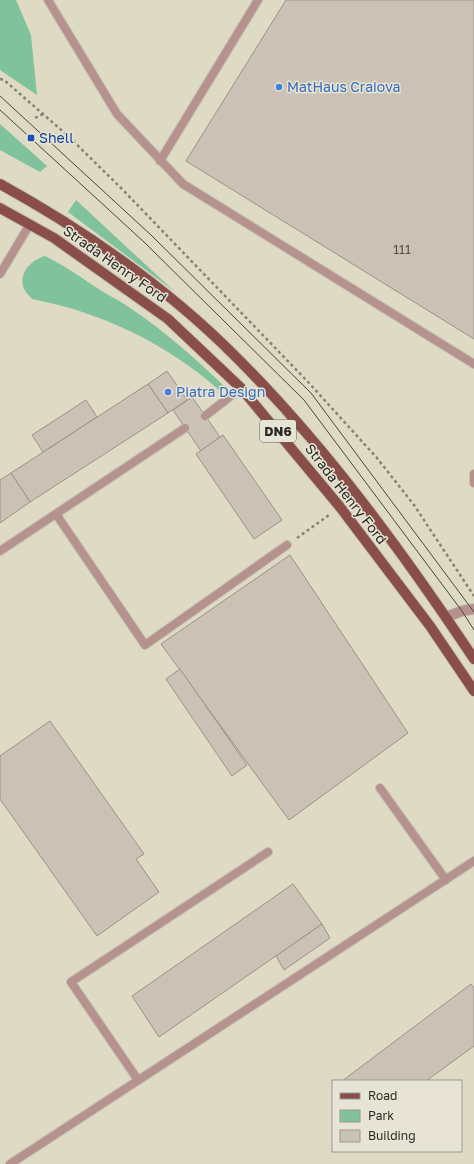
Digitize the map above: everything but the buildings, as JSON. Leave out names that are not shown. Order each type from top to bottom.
[{"type":"main road","name":"Strada Henry Ford","points":[[0,184],[73,228],[139,274],[181,307],[238,358],[317,446],[446,617],[474,659]]},
{"type":"main road","name":"Strada Henry Ford","points":[[0,208],[30,224],[76,253],[168,319],[241,388],[340,507],[430,626],[474,691]]},
{"type":"street","points":[[446,617],[462,611],[474,609]]},
{"type":"lane","points":[[48,0],[117,114],[183,184],[474,364]]},
{"type":"lane","points":[[160,160],[258,0]]},
{"type":"lane","points":[[0,274],[30,224]]},
{"type":"lane","points":[[205,416],[241,388]]},
{"type":"lane","points":[[0,551],[185,428]]},
{"type":"lane","points":[[474,474],[474,483]]},
{"type":"lane","points":[[56,514],[145,645],[287,545]]},
{"type":"lane","points":[[380,788],[446,880]]},
{"type":"lane","points":[[138,1080],[71,982],[268,852]]},
{"type":"lane","points":[[10,1164],[474,861]]},
{"type":"path","points":[[0,79],[4,80],[67,135],[116,183],[309,383],[377,458],[414,505],[474,597]]},
{"type":"path","points":[[35,118],[43,114]]},
{"type":"path","points":[[287,545],[340,507]]},
{"type":"shaded area","points":[[0,0],[474,0],[474,1164],[0,1164]]},
{"type":"green space","points":[[0,0],[16,0],[31,35],[37,95],[0,70]]},
{"type":"green space","points":[[0,124],[47,166],[40,172],[0,150]]},
{"type":"green space","points":[[76,200],[174,291],[68,212]]},
{"type":"green space","points":[[45,256],[70,270],[146,319],[181,347],[226,388],[220,391],[200,374],[178,359],[132,332],[83,312],[32,299],[24,289],[24,273],[31,264]]},
{"type":"tram line","points":[[0,96],[151,235],[311,393],[474,612]]},
{"type":"tram line","points":[[0,110],[144,242],[304,400],[462,611],[474,630]]},
{"type":"place","name":"MatHaus Craiova","points":[[279,87]]},
{"type":"place","name":"Shell","points":[[31,138]]},
{"type":"place","name":"Piatra Design","points":[[168,392]]}]
